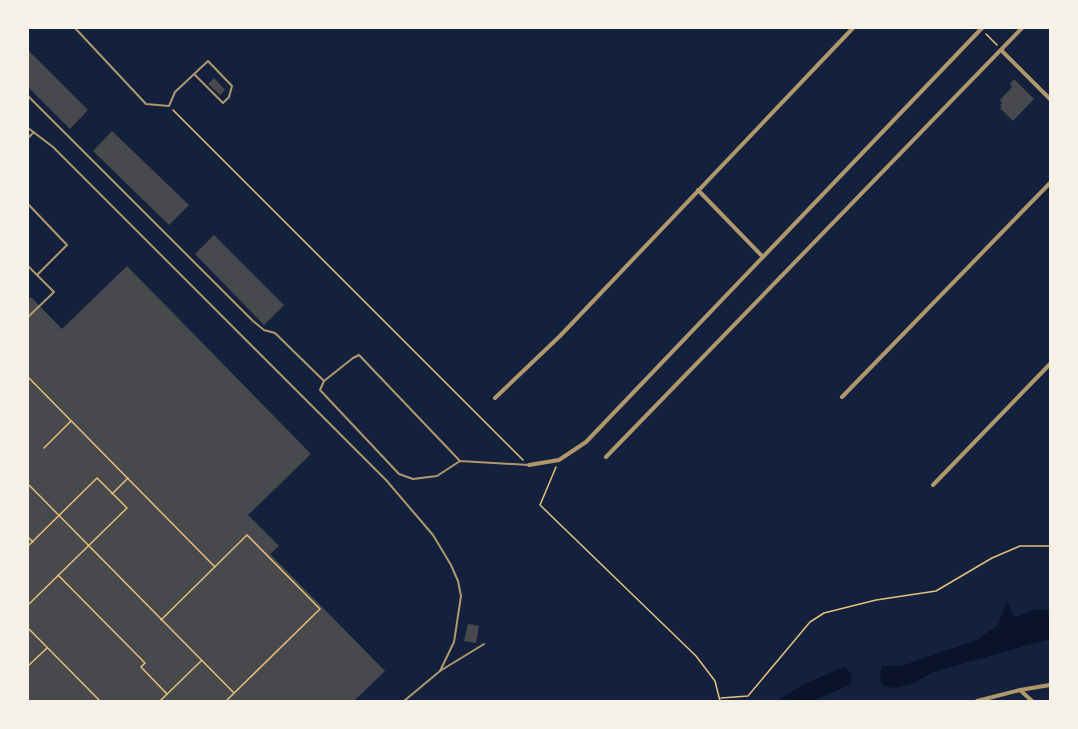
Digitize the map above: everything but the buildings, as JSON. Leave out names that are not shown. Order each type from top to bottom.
[{"type":"street","points":[[495,398],[560,336],[852,28]]},
{"type":"street","points":[[529,465],[559,460],[586,442],[981,28]]},
{"type":"street","points":[[606,457],[1022,28]]},
{"type":"street","points":[[1001,50],[1050,98]]},
{"type":"street","points":[[842,397],[1050,183]]},
{"type":"street","points":[[698,190],[763,257]]},
{"type":"street","points":[[934,485],[1050,364]]},
{"type":"street","points":[[977,701],[1020,690],[1050,685]]},
{"type":"street","points":[[1020,690],[1032,701]]},
{"type":"lane","points":[[75,28],[146,104],[169,106],[174,92],[208,61],[232,86],[229,97],[223,103],[194,74]]},
{"type":"lane","points":[[28,96],[253,321],[264,330],[276,333],[324,382]]},
{"type":"lane","points":[[28,128],[53,147],[386,480],[433,535],[451,565],[458,581],[461,596],[459,619],[454,642],[440,671]]},
{"type":"lane","points":[[28,138],[34,132]]},
{"type":"lane","points":[[28,204],[67,245],[37,275]]},
{"type":"lane","points":[[28,266],[54,292],[28,317]]},
{"type":"lane","points":[[460,461],[359,355],[353,358],[324,382],[320,390],[399,474],[413,479],[436,476],[460,461],[529,465]]},
{"type":"lane","points":[[404,701],[440,671],[484,644]]},
{"type":"path","points":[[981,28],[1001,50]]},
{"type":"path","points":[[169,106],[529,465]]},
{"type":"path","points":[[28,377],[215,567]]},
{"type":"path","points":[[44,448],[72,421]]},
{"type":"path","points":[[559,460],[540,505],[696,656],[715,680],[720,700],[748,696],[810,622],[824,613],[876,600],[936,590],[992,558],[1020,546],[1050,546]]},
{"type":"path","points":[[28,546],[97,478],[127,508],[28,605]]},
{"type":"path","points":[[112,494],[128,478]]},
{"type":"path","points":[[28,484],[234,693]]},
{"type":"path","points":[[161,620],[247,535],[320,608],[226,701]]},
{"type":"path","points":[[28,537],[33,542]]},
{"type":"path","points":[[58,575],[145,663],[141,667],[168,694]]},
{"type":"path","points":[[28,628],[100,701]]},
{"type":"path","points":[[28,666],[47,648]]},
{"type":"path","points":[[160,701],[201,660]]},
{"type":"water","points":[[1007,601],[1015,618],[1033,610],[1047,610],[1050,618],[1050,639],[933,672],[912,684],[896,688],[883,686],[880,676],[882,666],[902,666],[975,641],[998,625]]},
{"type":"water","points":[[844,667],[850,672],[852,681],[847,686],[813,701],[777,701],[802,685]]}]
